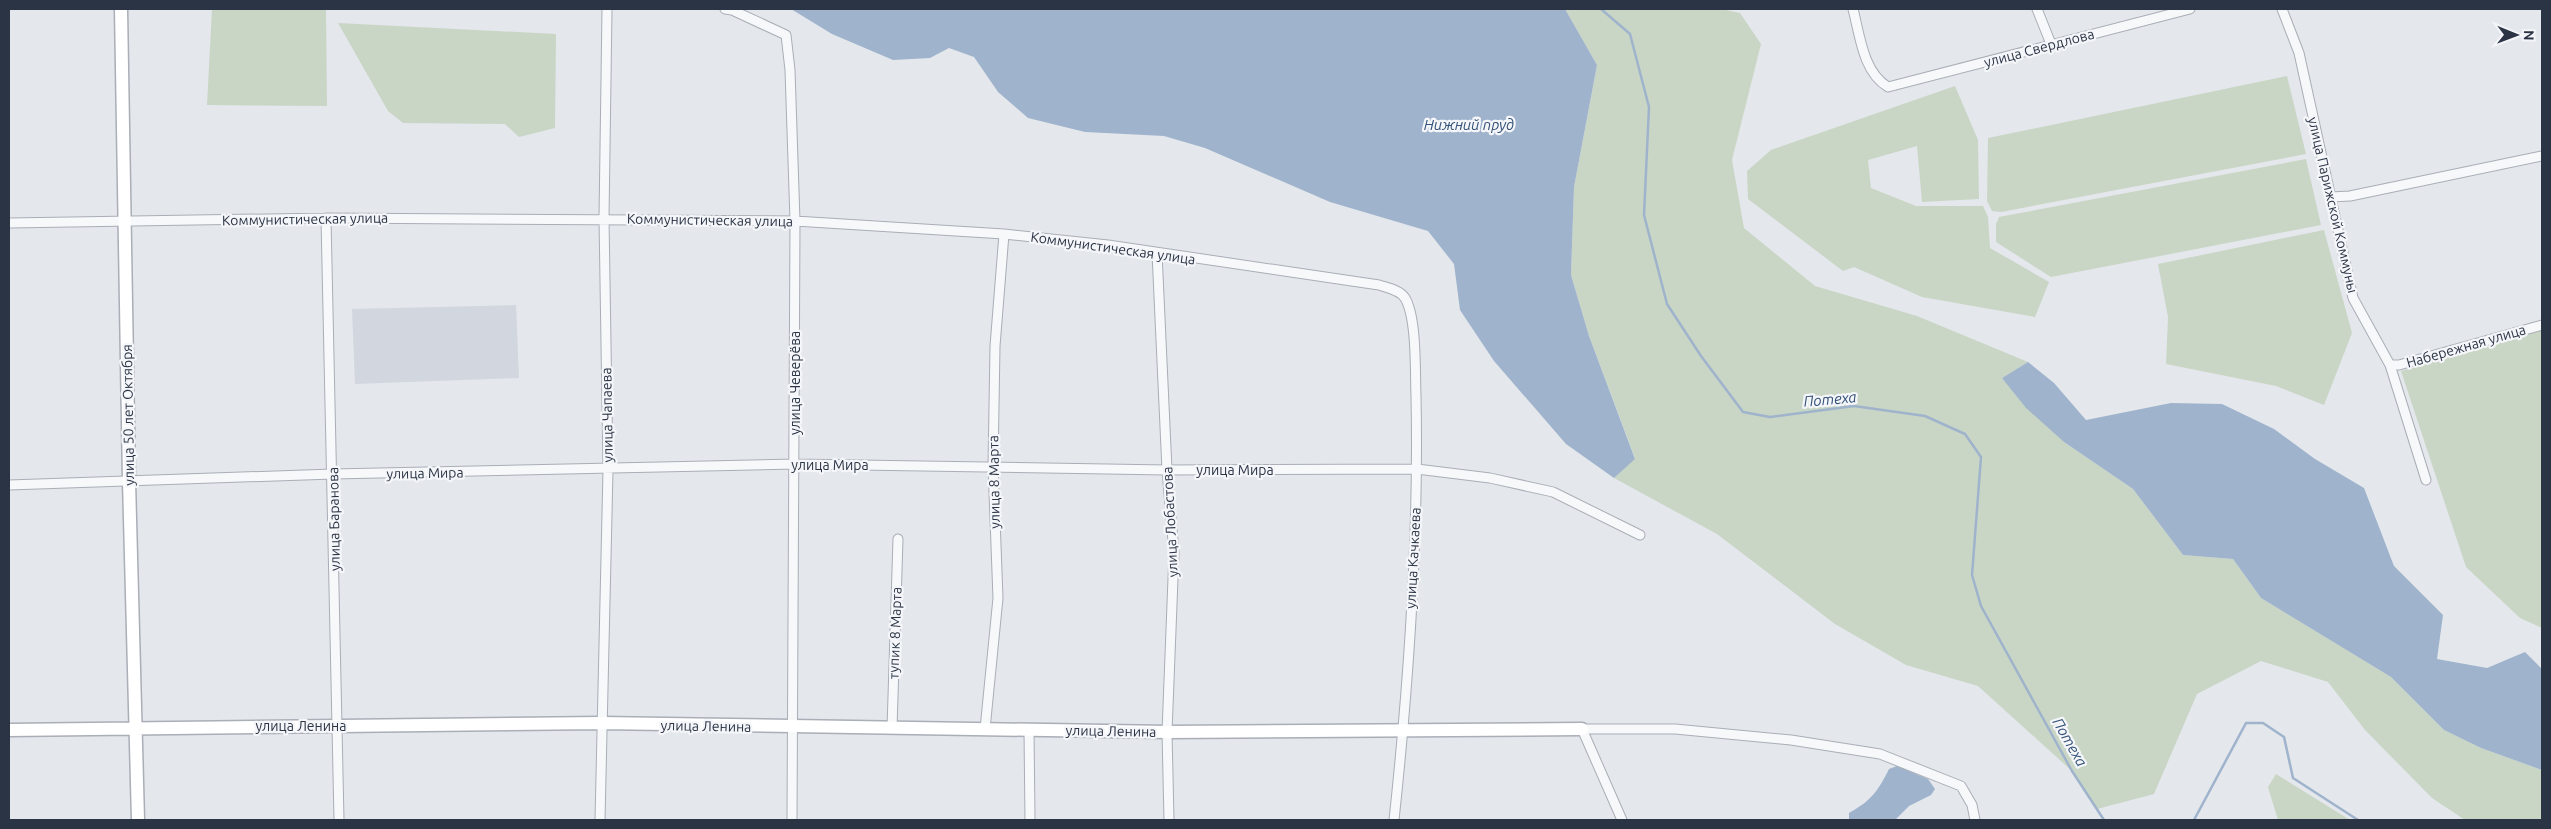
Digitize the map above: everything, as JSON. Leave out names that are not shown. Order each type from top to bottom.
[{"type":"street","name":"улица 50 лет Октября","points":[[121,9],[129,481],[138,820]]},
{"type":"street","name":"улица Чапаева","points":[[600,820],[608,470],[604,218],[607,9]]},
{"type":"street","name":"улица Чеверёва","points":[[725,9],[732,10],[786,35],[790,70],[795,221],[792,820]]},
{"type":"street","name":"улица Свердлова","points":[[1854,9],[1862,44],[1872,72],[1878,81],[1888,87],[2190,9]]},
{"type":"street","points":[[2037,9],[2051,44]]},
{"type":"street","name":"улица Парижской Коммуны","points":[[2282,9],[2299,53],[2353,298],[2390,365],[2426,480]]},
{"type":"street","points":[[2331,197],[2350,196],[2542,156]]},
{"type":"street","name":"Коммунистическая улица","points":[[9,223],[326,218],[604,218],[795,221],[1004,234],[1108,245],[1379,285],[1394,289],[1404,296]]},
{"type":"street","name":"улица Баранова","points":[[326,218],[339,820]]},
{"type":"street","name":"улица 8 Марта","points":[[985,729],[998,598],[993,466],[995,346],[1004,234]]},
{"type":"street","name":"улица Лобастова","points":[[1156,253],[1167,470],[1174,553],[1167,732],[1169,820]]},
{"type":"street","name":"улица Качкаева","points":[[1394,820],[1404,730],[1417,469],[1415,351],[1408,304],[1404,296]]},
{"type":"street","name":"Набережная улица","points":[[2390,365],[2398,365],[2542,325]]},
{"type":"street","name":"улица Мира","points":[[9,485],[333,474],[608,470],[795,464],[1167,470],[1417,469],[1490,478],[1553,492],[1640,535]]},
{"type":"street","name":"тупик 8 Марта","points":[[892,728],[898,538]]},
{"type":"street","name":"улица Ленина","points":[[9,730],[601,723],[791,728],[1167,732],[1582,729]]},
{"type":"street","points":[[1622,820],[1582,729],[1675,729],[1791,740],[1880,754],[1961,786],[1972,805],[1975,820]]},
{"type":"street","points":[[1028,730],[1030,820]]},
{"type":"shaded area","points":[[516,305],[519,378],[355,384],[352,309]]},
{"type":"green space","points":[[212,9],[326,9],[327,106],[207,105]]},
{"type":"green space","points":[[1565,9],[1721,9],[1740,13],[1761,44],[1732,160],[1744,228],[1815,286],[1917,316],[2028,362],[2002,378],[2064,442],[2133,489],[2183,555],[2233,559],[2261,598],[2391,677],[2444,730],[2481,748],[2542,770],[2542,820],[2465,820],[2432,798],[2365,730],[2328,682],[2261,661],[2197,694],[2154,794],[2097,809],[2072,771],[1978,686],[1906,665],[1835,624],[1717,534],[1614,478],[1635,458],[1589,336],[1571,275],[1574,187],[1597,65]]},
{"type":"green space","points":[[338,23],[556,34],[555,128],[519,137],[505,124],[403,123],[388,111]]},
{"type":"green space","points":[[2287,76],[2306,154],[2001,212],[1992,211],[1987,201],[1988,138]]},
{"type":"green space","points":[[1955,86],[1978,140],[1979,199],[1922,202],[1917,146],[1868,160],[1871,188],[1916,206],[1983,206],[1988,217],[1990,248],[2049,282],[2035,317],[1922,297],[1854,267],[1843,271],[1748,199],[1747,171],[1771,150]]},
{"type":"green space","points":[[2306,159],[2321,225],[2051,277],[1996,242],[1996,224],[1999,217]]},
{"type":"green space","points":[[2324,230],[2352,333],[2324,405],[2276,386],[2166,364],[2168,317],[2158,264]]},
{"type":"green space","points":[[2542,330],[2542,628],[2520,618],[2466,567],[2401,371]]},
{"type":"green space","points":[[2276,774],[2350,820],[2278,820],[2268,787]]},
{"type":"water","name":"Нижний пруд","points":[[791,9],[1565,9],[1597,65],[1574,187],[1571,275],[1589,336],[1635,459],[1614,478],[1566,444],[1494,361],[1460,310],[1454,264],[1428,231],[1330,202],[1205,148],[1164,136],[1085,132],[1028,118],[998,92],[974,57],[949,48],[930,58],[893,60],[832,34]]},
{"type":"water","points":[[2028,362],[2054,383],[2086,420],[2171,403],[2222,404],[2274,429],[2315,459],[2364,488],[2394,566],[2443,615],[2437,659],[2487,668],[2525,652],[2542,669],[2542,770],[2481,748],[2444,730],[2391,677],[2261,598],[2233,559],[2183,555],[2133,489],[2064,442],[2026,408],[2002,378]]},
{"type":"water","points":[[1897,766],[1928,779],[1935,789],[1931,795],[1909,806],[1895,820],[1849,820],[1849,813],[1868,800],[1889,769]]},
{"type":"waterway","name":"Потеха","points":[[1601,9],[1630,34],[1649,107],[1644,215],[1667,304],[1701,356],[1743,412],[1770,417],[1854,406],[1925,416],[1965,434],[1981,457],[1972,575],[1981,606],[2072,771],[2104,820]]},
{"type":"waterway","name":"Потеха","points":[[2194,820],[2246,723],[2263,723],[2284,737],[2293,778],[2358,820]]}]
